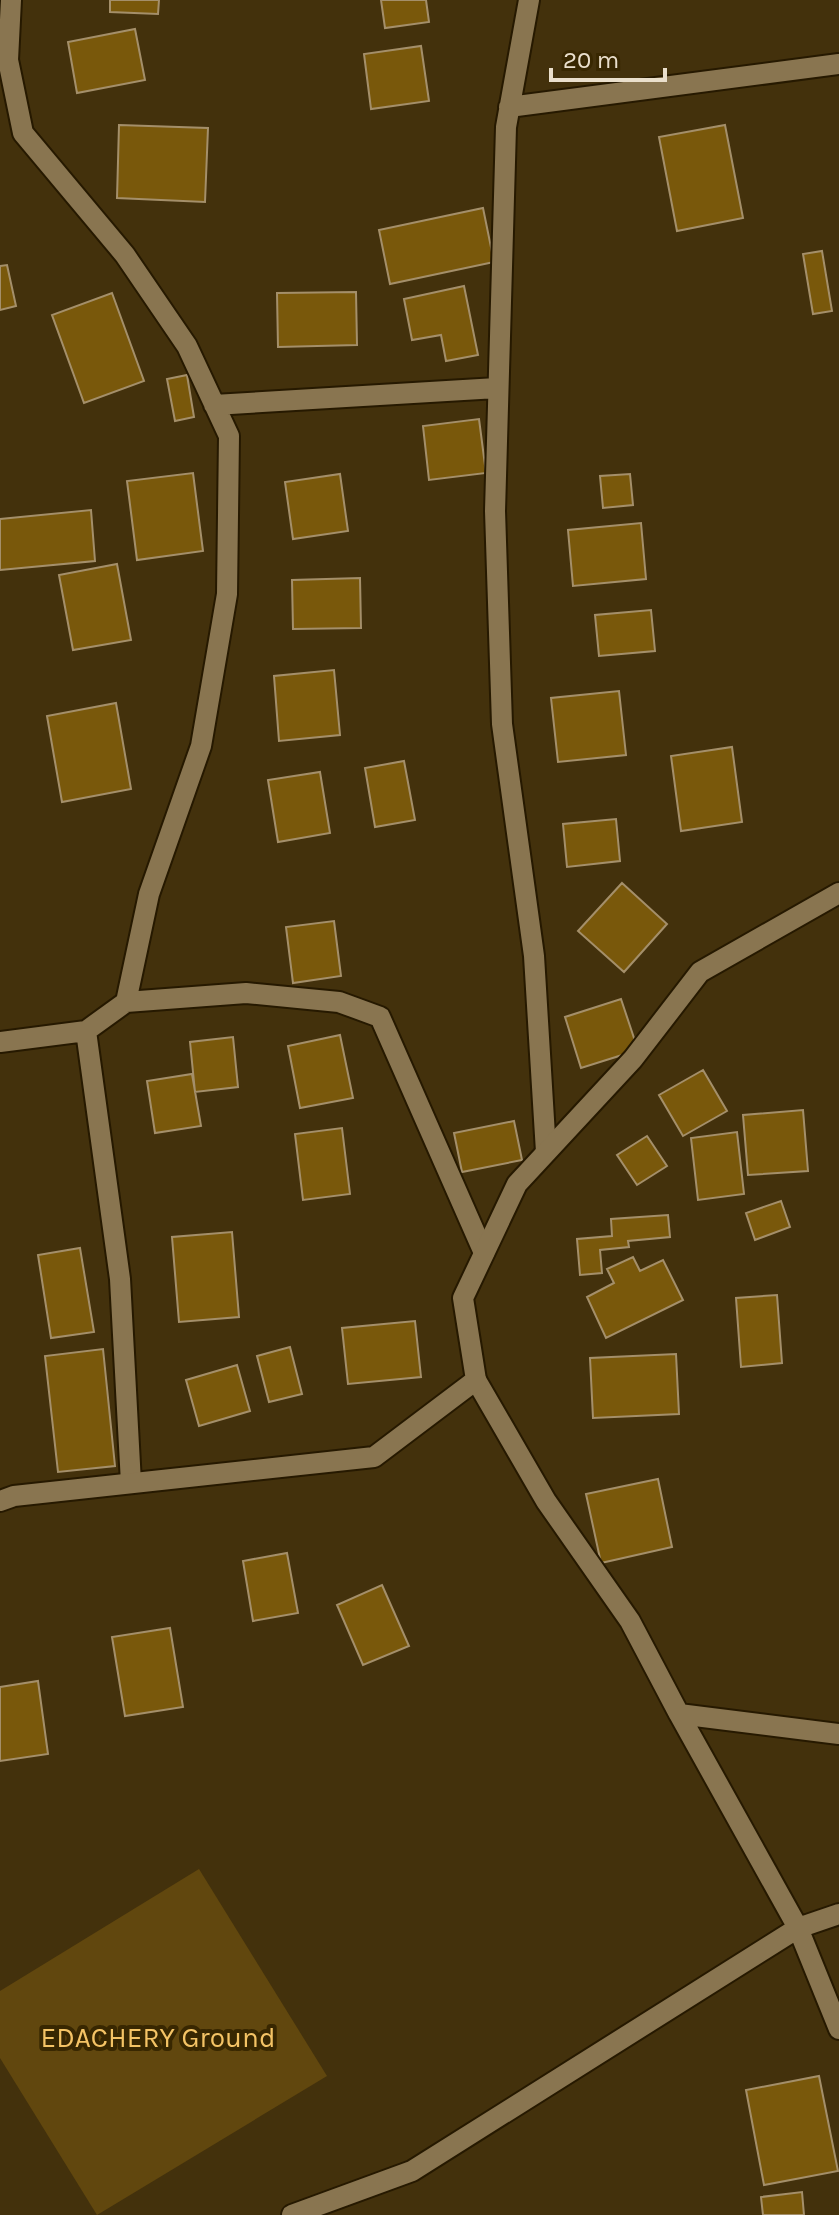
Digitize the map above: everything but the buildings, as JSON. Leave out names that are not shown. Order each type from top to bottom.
[{"type":"street","points":[[11,0],[4,59],[23,133],[125,255],[187,346],[229,436],[227,594],[201,746],[149,894],[126,1002]]},
{"type":"street","points":[[529,0],[506,127],[495,511],[502,724],[534,956],[546,1152]]},
{"type":"street","points":[[509,107],[839,64]]},
{"type":"street","points":[[214,405],[497,388]]},
{"type":"street","points":[[839,893],[700,972],[633,1059],[517,1184],[463,1298],[476,1380],[546,1501],[630,1621],[798,1928],[839,2029]]},
{"type":"street","points":[[0,1042],[86,1031],[126,1002],[246,993],[339,1002],[380,1017],[484,1253]]},
{"type":"street","points":[[86,1031],[120,1279],[131,1483]]},
{"type":"street","points":[[0,1501],[14,1496],[374,1457],[476,1380]]},
{"type":"street","points":[[679,1714],[839,1734]]},
{"type":"street","points":[[292,2215],[412,2171],[798,1928],[838,1913]]},
{"type":"green space","name":"EDACHERY Ground","points":[[199,1869],[327,2076],[97,2215],[0,2058],[0,1991]]}]
